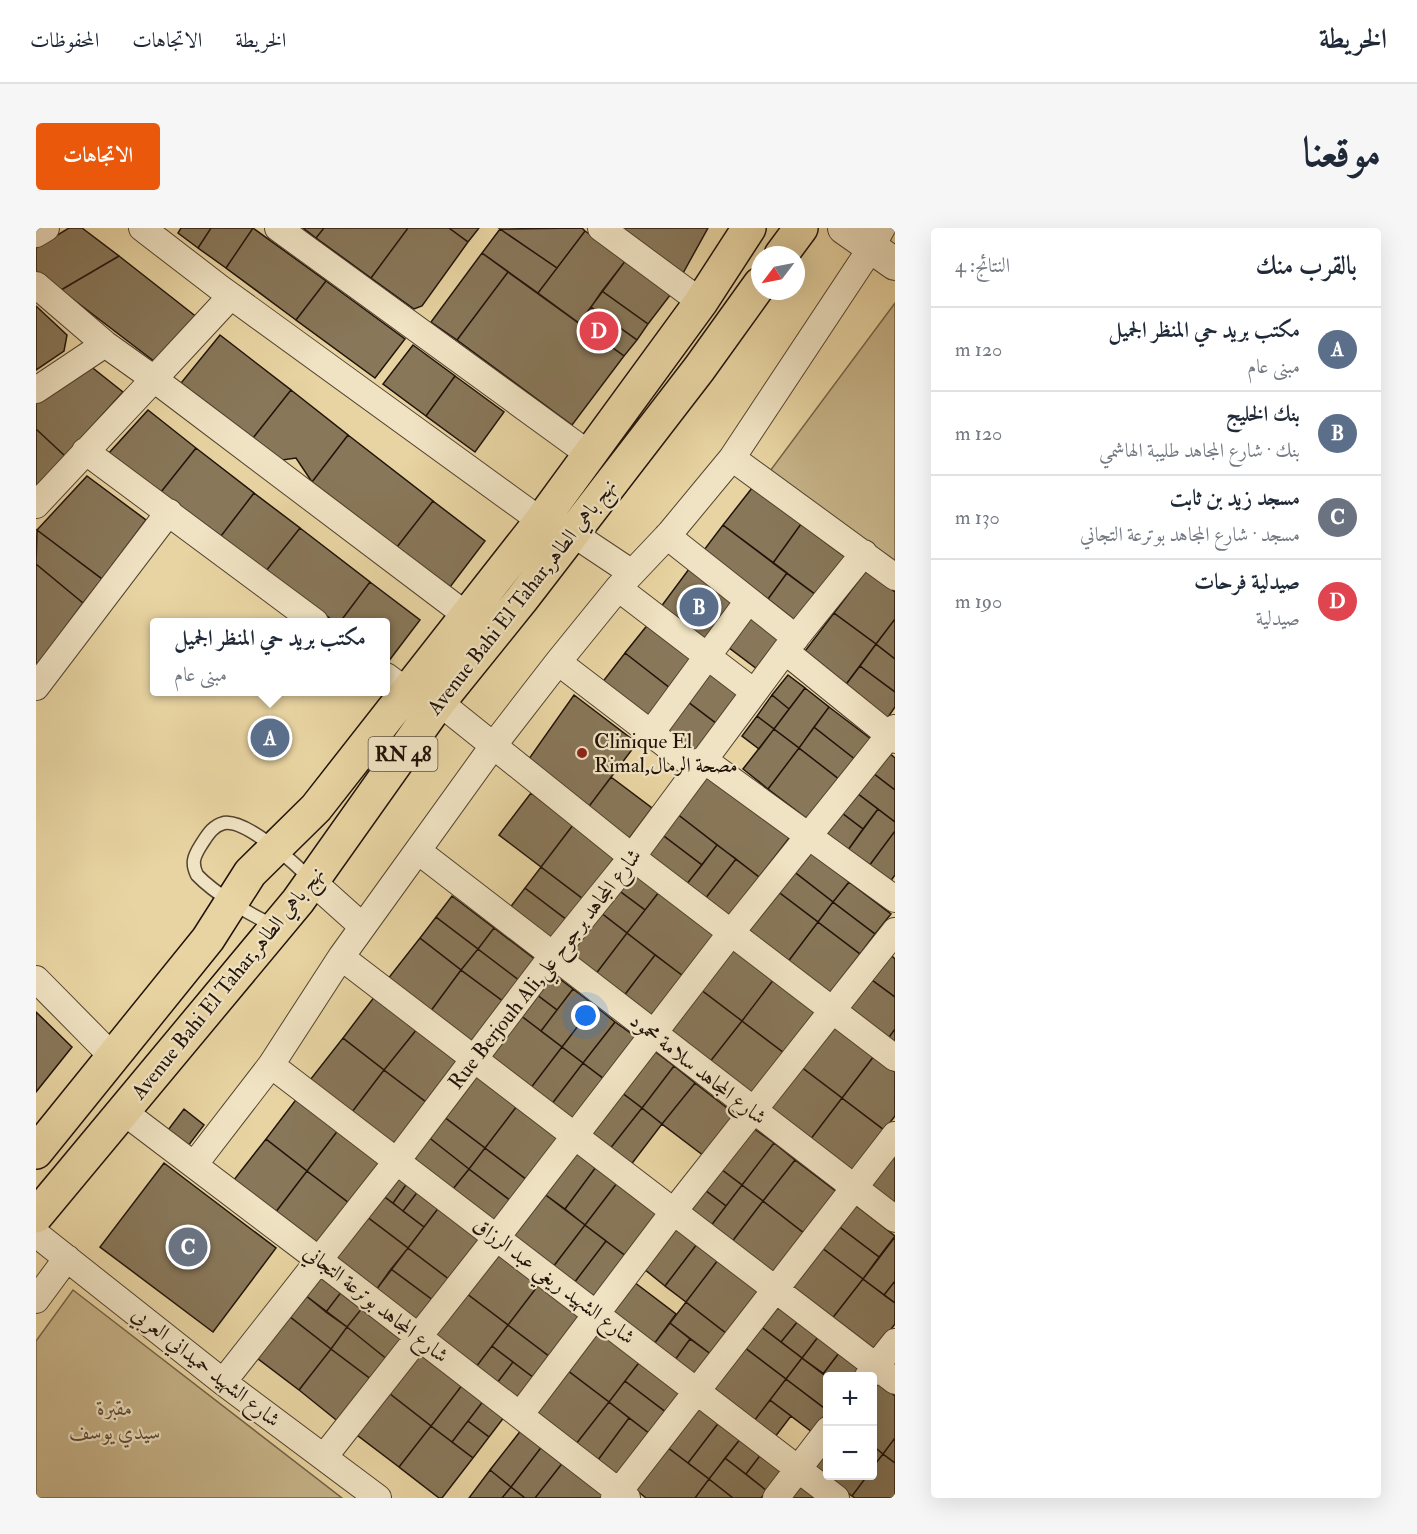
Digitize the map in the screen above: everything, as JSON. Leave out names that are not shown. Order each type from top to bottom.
[{"type":"main road","name":"Avenue Bahi El Tahar,نهج باهي الطاهر","points":[[396,683],[466,615],[541,521],[701,302],[749,228]]},
{"type":"main road","points":[[788,246],[801,228]]},
{"type":"main road","name":"Avenue Bahi El Tahar,نهج باهي الطاهر","points":[[36,1216],[313,882],[439,702],[699,369],[751,297]]},
{"type":"main road","name":"Avenue Bahi El Tahar,نهج باهي الطاهر","points":[[36,1152],[208,939],[250,873],[316,808],[388,696]]},
{"type":"street","points":[[36,234],[46,228]]},
{"type":"street","points":[[142,228],[231,296],[541,521]]},
{"type":"street","points":[[278,228],[590,455]]},
{"type":"street","points":[[601,228],[701,302]]},
{"type":"street","points":[[194,1165],[271,1065],[341,957],[493,746],[625,581],[732,458],[883,247],[844,228]]},
{"type":"street","points":[[36,285],[105,344],[466,615]]},
{"type":"street","points":[[36,506],[85,450],[231,296]]},
{"type":"street","points":[[36,390],[105,344]]},
{"type":"street","points":[[85,450],[310,618]]},
{"type":"street","points":[[732,458],[895,576]]},
{"type":"street","points":[[36,687],[169,512]]},
{"type":"street","points":[[572,533],[707,657],[754,692]]},
{"type":"street","points":[[324,1457],[575,1137],[730,934],[893,735],[790,645],[748,601],[666,536]]},
{"type":"street","name":"Rue Berjouh Ali,شارع المجاهد برجوح علي","points":[[223,1382],[396,1162],[552,956],[632,857],[754,692],[864,553]]},
{"type":"street","points":[[651,733],[748,601]]},
{"type":"street","points":[[558,662],[691,764],[704,760],[895,899]]},
{"type":"street","points":[[439,702],[730,934],[895,1058]]},
{"type":"street","name":"شارع المجاهد سلامة محمود","points":[[418,851],[652,1034],[895,1219]]},
{"type":"street","points":[[313,882],[362,927]]},
{"type":"street","points":[[520,1415],[674,1211],[895,931]]},
{"type":"street","points":[[341,957],[776,1290],[880,1375],[895,1342]]},
{"type":"street","points":[[36,979],[112,1056]]},
{"type":"street","name":"شارع الشهيد ريغي عبد الرزاق","points":[[271,1065],[836,1498]]},
{"type":"street","name":"شارع المجاهد بوترعة التجاني","points":[[123,1112],[520,1415],[620,1496]]},
{"type":"street","points":[[620,1496],[895,1135]]},
{"type":"street","name":"شارع الشهيد حميداني العربي","points":[[36,1234],[223,1382],[378,1498]]},
{"type":"street","points":[[36,1300],[67,1258]]},
{"type":"street","points":[[776,1498],[823,1436]]},
{"type":"lane","points":[[277,926],[258,918],[201,880],[194,869],[195,855],[211,830],[223,823],[237,824],[275,847],[313,882]]},
{"type":"green space","points":[[895,303],[895,561],[770,471]]},
{"type":"green space","name":"مقبرة سيدي يوسف","points":[[73,1290],[342,1498],[36,1498],[36,1341]]},
{"type":"building","points":[[69,228],[82,228],[119,256],[61,290],[36,271],[36,248]]},
{"type":"building","points":[[181,228],[211,228],[198,248],[178,233]]},
{"type":"building","points":[[211,228],[253,228],[226,268],[198,248]]},
{"type":"building","points":[[253,228],[326,281],[296,320],[226,268]]},
{"type":"building","points":[[303,228],[324,228],[316,238]]},
{"type":"building","points":[[324,228],[408,228],[371,278],[316,238]]},
{"type":"building","points":[[408,228],[449,228],[468,242],[422,306],[414,309],[371,278]]},
{"type":"building","points":[[449,228],[479,228],[468,242]]},
{"type":"building","points":[[582,228],[585,231],[557,268],[500,229]]},
{"type":"building","points":[[619,228],[708,228],[682,275]]},
{"type":"building","points":[[500,229],[557,268],[538,293],[482,253]]},
{"type":"building","points":[[585,231],[626,260],[579,323],[538,293]]},
{"type":"building","points":[[482,253],[508,272],[457,340],[431,322]]},
{"type":"building","points":[[119,256],[198,318],[159,365],[61,290]]},
{"type":"building","points":[[626,260],[671,294],[648,324],[602,291]]},
{"type":"building","points":[[508,272],[624,356],[572,425],[457,340]]},
{"type":"building","points":[[326,281],[405,339],[375,378],[296,320]]},
{"type":"building","points":[[602,291],[648,324],[637,340],[591,307]]},
{"type":"building","points":[[36,306],[67,335],[64,351],[36,370]]},
{"type":"building","points":[[591,307],[637,340],[624,356],[579,323]]},
{"type":"building","points":[[598,317],[613,329],[601,345],[586,332]]},
{"type":"building","points":[[220,335],[291,390],[253,438],[181,383]]},
{"type":"building","points":[[413,345],[455,376],[426,416],[383,384]]},
{"type":"building","points":[[89,365],[123,392],[65,456],[36,429],[36,402]]},
{"type":"building","points":[[455,376],[504,412],[475,452],[426,416]]},
{"type":"building","points":[[291,390],[348,435],[312,482],[296,458],[282,460],[253,438]]},
{"type":"building","points":[[148,410],[196,448],[161,492],[109,453]]},
{"type":"building","points":[[36,429],[65,456],[36,487]]},
{"type":"building","points":[[348,435],[433,501],[397,547],[312,482]]},
{"type":"building","points":[[196,448],[254,493],[221,536],[161,492]]},
{"type":"building","points":[[87,476],[146,520],[102,579],[37,530]]},
{"type":"building","points":[[752,488],[801,524],[773,563],[723,525]]},
{"type":"building","points":[[254,493],[300,528],[266,571],[221,536]]},
{"type":"building","points":[[433,501],[485,541],[450,587],[397,547]]},
{"type":"building","points":[[801,524],[845,557],[816,595],[773,563]]},
{"type":"building","points":[[723,525],[787,573],[768,599],[704,550]]},
{"type":"building","points":[[300,528],[370,582],[343,618],[330,618],[266,571]]},
{"type":"building","points":[[37,530],[102,579],[83,603],[36,564]]},
{"type":"building","points":[[36,564],[83,603],[38,664],[36,663]]},
{"type":"building","points":[[689,569],[738,606],[709,645],[660,608]]},
{"type":"building","points":[[866,571],[895,592],[895,619],[876,644],[834,613]]},
{"type":"building","points":[[787,573],[816,595],[796,621],[768,599]]},
{"type":"building","points":[[370,582],[420,620],[390,659],[390,618],[343,618]]},
{"type":"building","points":[[748,613],[781,639],[757,669],[724,644]]},
{"type":"building","points":[[834,613],[876,644],[844,687],[802,655]]},
{"type":"building","points":[[895,619],[895,659],[876,644]]},
{"type":"building","points":[[649,623],[699,661],[675,692],[625,653]]},
{"type":"building","points":[[876,644],[895,659],[895,692],[860,666]]},
{"type":"building","points":[[625,653],[675,692],[652,723],[601,684]]},
{"type":"building","points":[[860,666],[895,692],[895,707],[886,720],[844,687]]},
{"type":"building","points":[[707,668],[741,693],[717,724],[683,698]]},
{"type":"building","points":[[788,675],[805,688],[789,709],[772,695]]},
{"type":"building","points":[[805,688],[829,707],[799,748],[774,729]]},
{"type":"building","name":"Clinique El Rimal,مصحة الرمال","points":[[574,695],[637,743],[587,809],[526,763]]},
{"type":"building","points":[[772,695],[789,709],[774,729],[757,716]]},
{"type":"building","points":[[683,698],[717,724],[693,755],[660,729]]},
{"type":"building","points":[[829,707],[871,739],[856,760],[814,727]]},
{"type":"building","points":[[757,716],[774,729],[759,749],[742,736]]},
{"type":"building","points":[[814,727],[856,760],[840,780],[799,748]]},
{"type":"building","points":[[774,729],[799,748],[768,789],[743,769]]},
{"type":"building","points":[[799,748],[840,780],[810,821],[768,789]]},
{"type":"building","points":[[888,752],[895,758],[895,790],[873,773]]},
{"type":"building","points":[[707,773],[790,837],[759,877],[676,813]]},
{"type":"building","points":[[873,773],[895,790],[895,822],[857,793]]},
{"type":"building","points":[[611,777],[652,808],[628,840],[587,809]]},
{"type":"building","points":[[531,793],[573,825],[541,867],[499,835]]},
{"type":"building","points":[[857,793],[878,809],[863,829],[842,813]]},
{"type":"building","points":[[878,809],[895,822],[895,831],[869,866],[848,850]]},
{"type":"building","points":[[676,813],[717,845],[702,865],[660,833]]},
{"type":"building","points":[[842,813],[863,829],[848,850],[827,834]]},
{"type":"building","points":[[573,825],[615,857],[583,899],[541,867]]},
{"type":"building","points":[[895,831],[895,875],[890,882],[869,866]]},
{"type":"building","points":[[660,833],[702,865],[686,885],[644,853]]},
{"type":"building","points":[[717,845],[736,859],[705,899],[686,885]]},
{"type":"building","points":[[807,849],[849,882],[833,902],[792,870]]},
{"type":"building","points":[[736,859],[759,877],[728,917],[705,899]]},
{"type":"building","points":[[541,867],[583,899],[567,920],[525,888]]},
{"type":"building","points":[[632,870],[659,892],[645,910],[617,889]]},
{"type":"building","points":[[792,870],[833,902],[818,922],[776,890]]},
{"type":"building","points":[[849,882],[891,914],[875,934],[833,902]]},
{"type":"building","points":[[525,888],[567,920],[550,941],[509,909]]},
{"type":"building","points":[[617,889],[645,910],[627,933],[600,912]]},
{"type":"building","points":[[776,890],[818,922],[787,963],[745,930]]},
{"type":"building","points":[[659,892],[715,934],[683,976],[627,933]]},
{"type":"building","points":[[452,896],[494,928],[478,949],[436,917]]},
{"type":"building","points":[[833,902],[875,934],[860,954],[818,922]]},
{"type":"building","points":[[600,912],[627,933],[595,975],[567,954]]},
{"type":"building","points":[[436,917],[478,949],[461,970],[420,938]]},
{"type":"building","points":[[818,922],[860,954],[829,995],[787,963]]},
{"type":"building","points":[[494,928],[536,960],[520,981],[478,949]]},
{"type":"building","points":[[627,933],[655,955],[623,997],[595,975]]},
{"type":"building","points":[[420,938],[461,970],[430,1012],[387,980]]},
{"type":"building","points":[[732,947],[774,979],[742,1021],[700,989]]},
{"type":"building","points":[[478,949],[520,981],[504,1002],[461,970]]},
{"type":"building","points":[[888,952],[895,959],[895,997],[868,977]]},
{"type":"building","points":[[655,955],[683,976],[651,1018],[623,997]]},
{"type":"building","points":[[461,970],[504,1002],[471,1044],[430,1012]]},
{"type":"building","points":[[552,973],[573,989],[557,1010],[536,994]]},
{"type":"building","points":[[868,977],[895,997],[895,1029],[887,1040],[845,1008]]},
{"type":"building","points":[[774,979],[816,1011],[784,1053],[742,1021]]},
{"type":"building","points":[[573,989],[594,1005],[562,1047],[541,1031]]},
{"type":"building","points":[[700,989],[742,1021],[709,1063],[668,1031]]},
{"type":"building","points":[[536,994],[557,1010],[541,1031],[520,1015]]},
{"type":"building","points":[[375,996],[417,1029],[384,1070],[343,1038]]},
{"type":"building","points":[[594,1005],[615,1022],[583,1063],[562,1047]]},
{"type":"building","points":[[36,1012],[72,1047],[36,1092]]},
{"type":"building","points":[[520,1015],[562,1047],[530,1089],[488,1057]]},
{"type":"building","points":[[742,1021],[784,1053],[751,1095],[709,1063]]},
{"type":"building","points":[[615,1022],[636,1037],[604,1079],[583,1063]]},
{"type":"building","points":[[833,1024],[874,1056],[842,1098],[800,1066]]},
{"type":"building","points":[[417,1029],[458,1061],[426,1102],[384,1070]]},
{"type":"building","points":[[895,1029],[895,1046],[887,1040]]},
{"type":"building","points":[[343,1038],[384,1070],[352,1112],[310,1080]]},
{"type":"building","points":[[562,1047],[583,1063],[551,1105],[530,1089]]},
{"type":"building","points":[[653,1050],[674,1066],[642,1108],[621,1092]]},
{"type":"building","points":[[874,1056],[895,1072],[895,1116],[884,1130],[842,1098]]},
{"type":"building","points":[[583,1063],[604,1079],[572,1121],[551,1105]]},
{"type":"building","points":[[674,1066],[695,1083],[662,1124],[642,1108]]},
{"type":"building","points":[[800,1066],[842,1098],[810,1140],[768,1108]]},
{"type":"building","points":[[384,1070],[426,1102],[394,1144],[352,1112]]},
{"type":"building","points":[[475,1074],[517,1106],[485,1148],[443,1116]]},
{"type":"building","points":[[695,1083],[736,1115],[704,1156],[662,1124]]},
{"type":"building","points":[[621,1092],[642,1108],[609,1150],[588,1134]]},
{"type":"building","points":[[298,1097],[339,1129],[307,1171],[266,1139]]},
{"type":"building","points":[[842,1098],[884,1130],[852,1172],[810,1140]]},
{"type":"building","points":[[517,1106],[559,1138],[527,1180],[485,1148]]},
{"type":"building","points":[[642,1108],[662,1124],[630,1166],[609,1150]]},
{"type":"building","points":[[184,1109],[204,1125],[188,1146],[168,1130]]},
{"type":"building","points":[[184,1109],[204,1125],[188,1146],[168,1130]]},
{"type":"building","points":[[443,1116],[485,1148],[469,1169],[427,1136]]},
{"type":"building","points":[[753,1128],[774,1143],[742,1185],[721,1169]]},
{"type":"building","points":[[339,1129],[381,1161],[349,1203],[307,1171]]},
{"type":"building","points":[[427,1136],[469,1169],[453,1189],[411,1157]]},
{"type":"building","points":[[266,1139],[307,1171],[275,1213],[233,1181]]},
{"type":"building","points":[[774,1143],[795,1160],[763,1201],[742,1185]]},
{"type":"building","points":[[485,1148],[527,1180],[511,1201],[469,1169]]},
{"type":"building","points":[[895,1150],[895,1205],[869,1185]]},
{"type":"building","points":[[576,1151],[596,1167],[565,1209],[543,1193]]},
{"type":"building","points":[[795,1160],[837,1192],[805,1234],[763,1201]]},
{"type":"building","points":[[164,1163],[276,1248],[213,1332],[100,1247]]},
{"type":"building","points":[[596,1167],[617,1183],[585,1225],[565,1209]]},
{"type":"building","points":[[469,1169],[511,1201],[494,1222],[453,1189]]},
{"type":"building","points":[[721,1169],[742,1185],[726,1206],[705,1190]]},
{"type":"building","points":[[307,1171],[349,1203],[317,1245],[275,1213]]},
{"type":"building","points":[[398,1174],[408,1182],[393,1203],[382,1195]]},
{"type":"building","points":[[408,1182],[419,1190],[403,1211],[393,1203]]},
{"type":"building","points":[[617,1183],[659,1215],[627,1257],[585,1225]]},
{"type":"building","points":[[742,1185],[763,1201],[731,1243],[710,1227]]},
{"type":"building","points":[[419,1190],[440,1206],[424,1227],[403,1211]]},
{"type":"building","points":[[705,1190],[726,1206],[710,1227],[689,1211]]},
{"type":"building","points":[[543,1193],[585,1225],[553,1267],[511,1235]]},
{"type":"building","points":[[382,1195],[424,1227],[408,1248],[366,1216]]},
{"type":"building","points":[[763,1201],[805,1234],[773,1275],[731,1243]]},
{"type":"building","points":[[854,1204],[895,1236],[879,1257],[837,1225]]},
{"type":"building","points":[[440,1206],[482,1238],[450,1280],[408,1248]]},
{"type":"building","points":[[366,1216],[408,1248],[376,1290],[334,1258]]},
{"type":"building","points":[[585,1225],[606,1241],[574,1283],[553,1267]]},
{"type":"building","points":[[837,1225],[879,1257],[863,1279],[821,1247]]},
{"type":"building","points":[[676,1228],[697,1244],[665,1286],[644,1269]]},
{"type":"building","points":[[895,1237],[895,1281],[884,1295],[863,1279]]},
{"type":"building","points":[[606,1241],[627,1257],[595,1299],[574,1283]]},
{"type":"building","points":[[697,1244],[718,1260],[686,1302],[665,1286]]},
{"type":"building","points":[[821,1247],[863,1279],[831,1320],[789,1288]]},
{"type":"building","points":[[408,1248],[450,1280],[434,1301],[391,1269]]},
{"type":"building","points":[[499,1251],[540,1283],[508,1325],[466,1293]]},
{"type":"building","points":[[718,1260],[760,1292],[727,1334],[686,1302]]},
{"type":"building","points":[[391,1269],[434,1301],[417,1322],[376,1290]]},
{"type":"building","points":[[321,1274],[342,1291],[326,1312],[305,1295]]},
{"type":"building","points":[[863,1279],[895,1303],[895,1324],[873,1353],[831,1320]]},
{"type":"building","points":[[895,1281],[895,1303],[884,1295]]},
{"type":"building","points":[[634,1282],[676,1314],[654,1344],[612,1312]]},
{"type":"building","points":[[540,1283],[582,1315],[550,1357],[508,1325]]},
{"type":"building","points":[[342,1291],[363,1307],[347,1327],[326,1312]]},
{"type":"building","points":[[466,1293],[508,1325],[476,1367],[434,1335]]},
{"type":"building","points":[[305,1295],[347,1327],[331,1349],[289,1316]]},
{"type":"building","points":[[686,1302],[727,1334],[712,1355],[670,1323]]},
{"type":"building","points":[[777,1305],[798,1321],[781,1342],[760,1326]]},
{"type":"building","points":[[363,1307],[405,1339],[388,1360],[347,1327]]},
{"type":"building","points":[[289,1316],[331,1349],[299,1390],[257,1358]]},
{"type":"building","points":[[798,1321],[818,1337],[802,1358],[781,1342]]},
{"type":"building","points":[[670,1323],[690,1339],[675,1360],[654,1344]]},
{"type":"building","points":[[508,1325],[550,1357],[534,1378],[492,1346]]},
{"type":"building","points":[[760,1326],[802,1358],[786,1379],[744,1347]]},
{"type":"building","points":[[347,1327],[388,1360],[372,1380],[331,1349]]},
{"type":"building","points":[[599,1328],[641,1360],[609,1402],[567,1370]]},
{"type":"building","points":[[818,1337],[839,1353],[823,1374],[802,1358]]},
{"type":"building","points":[[690,1339],[712,1355],[696,1376],[675,1360]]},
{"type":"building","points":[[492,1346],[513,1362],[497,1383],[476,1367]]},
{"type":"building","points":[[744,1347],[786,1379],[754,1421],[712,1389]]},
{"type":"building","points":[[331,1349],[372,1380],[340,1423],[299,1390]]},
{"type":"building","points":[[421,1351],[463,1384],[431,1426],[389,1393]]},
{"type":"building","points":[[839,1353],[860,1369],[857,1372],[825,1372]]},
{"type":"building","points":[[802,1358],[823,1373],[823,1407],[786,1379]]},
{"type":"building","points":[[641,1360],[683,1393],[667,1413],[625,1381]]},
{"type":"building","points":[[513,1362],[534,1378],[518,1399],[497,1383]]},
{"type":"building","points":[[567,1370],[609,1402],[576,1444],[535,1412]]},
{"type":"building","points":[[786,1379],[823,1407],[823,1418],[812,1432],[770,1400]]},
{"type":"building","points":[[625,1381],[667,1413],[650,1434],[609,1402]]},
{"type":"building","points":[[877,1382],[895,1396],[895,1438],[883,1454],[877,1449]]},
{"type":"building","points":[[463,1384],[484,1400],[452,1442],[431,1426]]},
{"type":"building","points":[[389,1393],[431,1426],[399,1467],[357,1435]]},
{"type":"building","points":[[484,1400],[505,1416],[489,1437],[468,1421]]},
{"type":"building","points":[[770,1400],[791,1416],[775,1437],[754,1421]]},
{"type":"building","points":[[609,1402],[629,1418],[598,1460],[576,1444]]},
{"type":"building","points":[[699,1405],[720,1421],[688,1463],[667,1447]]},
{"type":"building","points":[[629,1418],[650,1434],[618,1476],[598,1460]]},
{"type":"building","points":[[468,1421],[489,1437],[473,1458],[452,1442]]},
{"type":"building","points":[[720,1421],[741,1438],[709,1479],[688,1463]]},
{"type":"building","points":[[431,1426],[473,1458],[442,1498],[399,1467]]},
{"type":"building","points":[[522,1429],[543,1445],[511,1487],[490,1470]]},
{"type":"building","points":[[741,1438],[762,1453],[746,1474],[725,1458]]},
{"type":"building","points":[[895,1438],[895,1463],[883,1454]]},
{"type":"building","points":[[543,1445],[564,1461],[535,1498],[525,1498],[511,1487]]},
{"type":"building","points":[[667,1447],[709,1479],[695,1498],[646,1498],[635,1489]]},
{"type":"building","points":[[877,1449],[883,1454],[877,1462]]},
{"type":"building","points":[[762,1453],[783,1470],[767,1491],[746,1474]]},
{"type":"building","points":[[823,1453],[823,1474],[813,1466]]},
{"type":"building","points":[[883,1454],[895,1463],[895,1498],[855,1498],[852,1496],[864,1480],[877,1480],[877,1462]]},
{"type":"building","points":[[725,1458],[767,1491],[761,1498],[733,1498],[709,1479]]},
{"type":"building","points":[[564,1461],[606,1493],[602,1498],[535,1498]]},
{"type":"building","points":[[490,1470],[511,1487],[502,1498],[469,1498]]},
{"type":"building","points":[[709,1479],[733,1498],[695,1498]]},
{"type":"building","points":[[833,1480],[864,1480],[852,1496]]},
{"type":"building","points":[[800,1483],[820,1498],[788,1498]]},
{"type":"building","points":[[511,1487],[525,1498],[502,1498]]},
{"type":"place","name":"صيدلية فرحات","points":[[599,331]]},
{"type":"place","name":"بنك الخليج","points":[[699,607]]},
{"type":"place","name":"مكتب بريد حي المنظر الجميل","points":[[270,738]]},
{"type":"place","name":"Clinique El Rimal,مصحة الرمال","points":[[582,753]]},
{"type":"place","name":"مسجد زيد بن ثابت","points":[[188,1247]]}]
